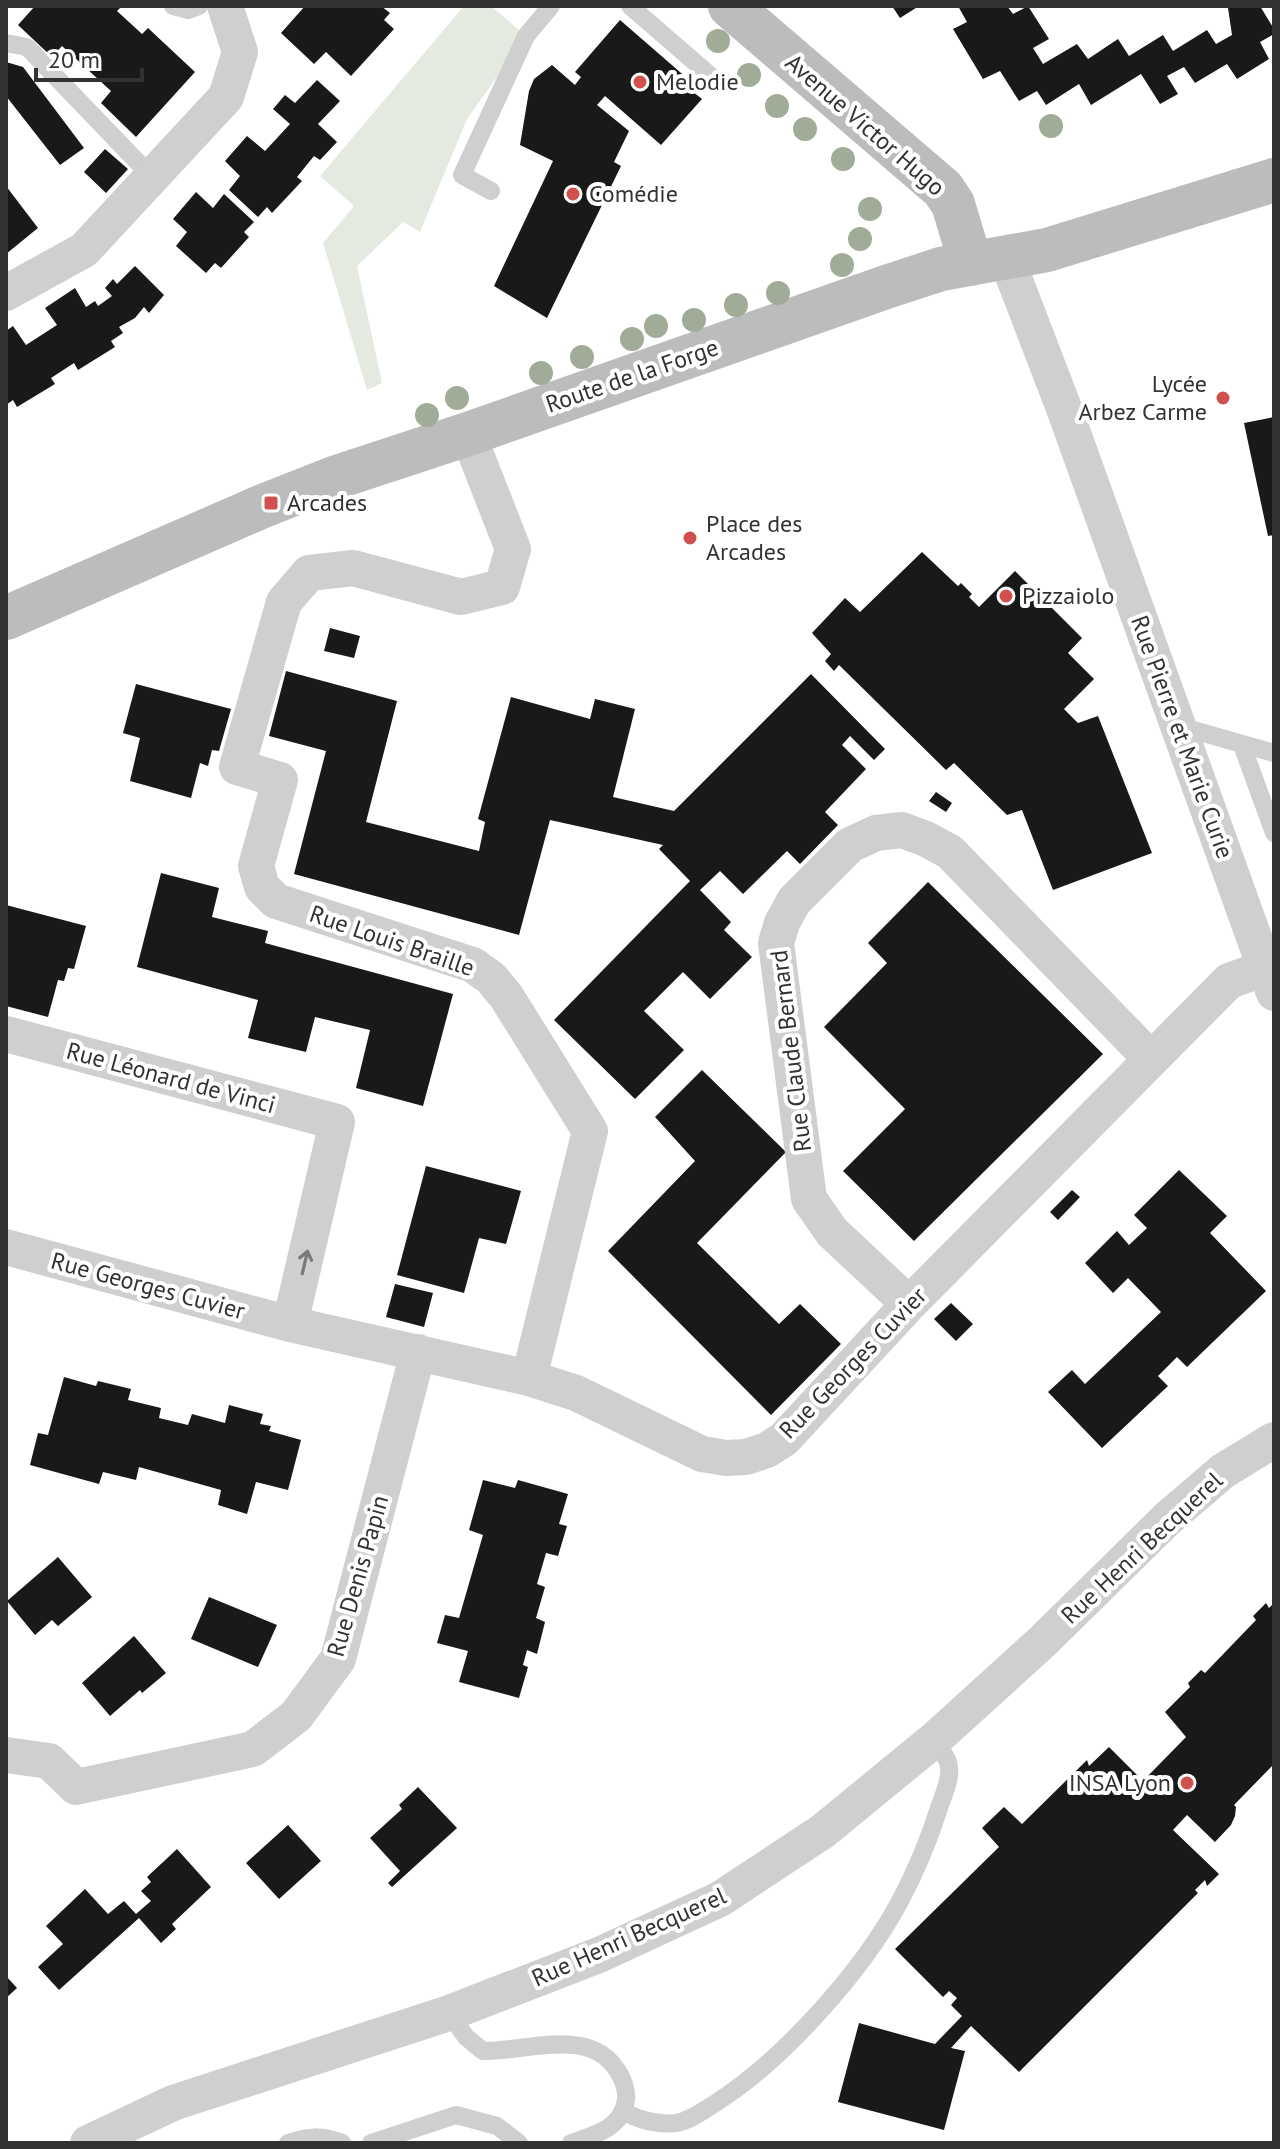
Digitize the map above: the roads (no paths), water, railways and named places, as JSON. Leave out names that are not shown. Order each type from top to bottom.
[{"type":"main road","name":"Avenue Victor Hugo","points":[[730,6],[943,189],[989,260]]},
{"type":"main road","name":"Route de la Forge","points":[[6,618],[334,478],[928,273],[1047,250],[1274,180]]},
{"type":"street","points":[[6,293],[84,250],[226,97],[240,52],[225,6]]},
{"type":"street","name":"Rue Pierre et Marie Curie","points":[[989,260],[1065,411],[1269,980]]},
{"type":"street","name":"Rue Louis Braille","points":[[468,434],[513,549],[502,587],[461,597],[353,568],[309,573],[284,602],[237,767],[280,780],[256,866],[262,887],[276,901],[473,965],[491,978],[506,996],[590,1131],[529,1378]]},
{"type":"street","name":"Rue Claude Bernard","points":[[909,1304],[832,1232],[809,1199],[776,943],[794,901],[850,845],[876,833],[902,830],[926,839],[950,852],[1151,1059]]},
{"type":"street","name":"Rue Georges Cuvier","points":[[6,1247],[290,1324],[529,1378],[576,1393],[702,1454],[746,1457],[767,1450],[784,1439],[909,1304],[1229,981],[1269,980]]},
{"type":"street","name":"Rue Léonard de Vinci","points":[[6,1034],[337,1122],[290,1324]]},
{"type":"street","name":"Rue Denis Papin","points":[[6,1755],[49,1761],[76,1787],[253,1749],[296,1716],[338,1659],[418,1352]]},
{"type":"street","name":"Rue Henri Becquerel","points":[[88,2143],[173,2103],[449,2013],[599,1955],[720,1899],[823,1831],[934,1740],[1043,1641],[1167,1519],[1223,1471],[1274,1440]]},
{"type":"lane","points":[[173,6],[188,10],[199,6]]},
{"type":"lane","points":[[491,191],[462,175],[526,36],[551,6]]},
{"type":"lane","points":[[630,6],[720,84]]},
{"type":"lane","points":[[6,43],[27,47],[152,177]]},
{"type":"lane","points":[[1179,726],[1274,753]]},
{"type":"lane","points":[[1242,745],[1274,833]]},
{"type":"lane","points":[[623,2111],[637,2119],[676,2123],[697,2114],[770,2062],[846,1980],[874,1944],[898,1904],[934,1823],[950,1769],[934,1740]]},
{"type":"lane","points":[[449,2013],[466,2037],[483,2051],[564,2043],[597,2052],[612,2061],[621,2075],[627,2095],[623,2111],[613,2125],[602,2132],[571,2143]]},
{"type":"lane","points":[[371,2143],[456,2115],[497,2126],[519,2143]]},
{"type":"lane","points":[[288,2143],[308,2136],[325,2136],[342,2143]]},
{"type":"place","name":"Melodie","points":[[640,82]]},
{"type":"place","name":"Comédie","points":[[573,194]]},
{"type":"place","name":"Lycée Arbez Carme","points":[[1223,398]]},
{"type":"place","name":"Arcades","points":[[271,503]]},
{"type":"place","name":"Place des Arcades","points":[[690,538]]},
{"type":"place","name":"Pizzaiolo","points":[[1006,596]]},
{"type":"place","name":"INSA Lyon","points":[[1187,1783]]}]
